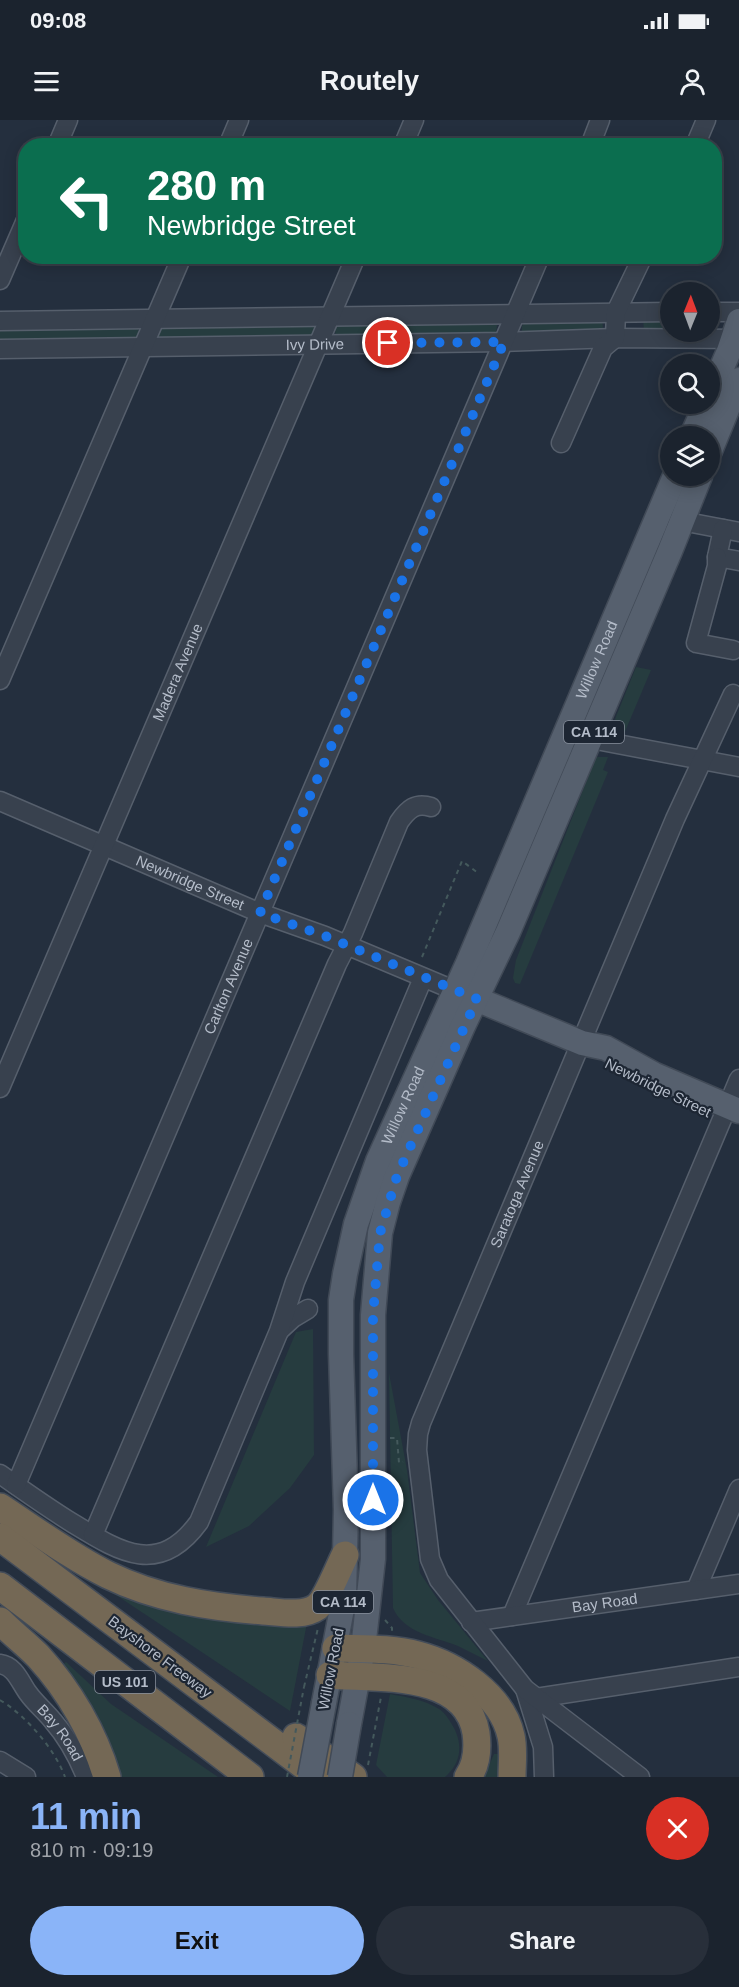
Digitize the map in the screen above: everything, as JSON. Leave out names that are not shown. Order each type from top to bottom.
[{"type":"highway","points":[[8,1496],[86,1563],[110,1575],[174,1599],[222,1608],[272,1612],[308,1611],[318,1606],[345,1555]]},
{"type":"highway","name":"Bayshore Freeway","points":[[0,1537],[319,1777]]},
{"type":"highway","name":"US 101","points":[[0,1586],[250,1777]]},
{"type":"highway","points":[[0,1621],[38,1656],[77,1708],[95,1744],[107,1777]]},
{"type":"highway","points":[[336,1648],[363,1648],[419,1655],[447,1666],[468,1678],[493,1701],[508,1725],[511,1737],[512,1777]]},
{"type":"highway","points":[[330,1675],[403,1680],[433,1686],[451,1693],[464,1704],[470,1713],[477,1737],[476,1759],[468,1777]]},
{"type":"highway","points":[[207,1692],[250,1705],[360,1772]]},
{"type":"main road","points":[[720,372],[737,333]]},
{"type":"main road","points":[[705,426],[723,412],[739,380]]},
{"type":"main road","name":"Willow Road","points":[[340,1777],[363,1648],[373,1546],[373,1341],[380,1233],[397,1176],[466,995],[671,486]]},
{"type":"main road","name":"Willow Road","points":[[310,1777],[344,1598],[346,1510],[341,1300],[349,1253],[364,1197],[378,1161],[466,995],[508,932],[696,486]]},
{"type":"main road","name":"Newbridge Street","points":[[466,995],[582,1043],[606,1048],[732,1115]]},
{"type":"street","points":[[60,138],[68,120]]},
{"type":"street","points":[[231,138],[239,120]]},
{"type":"street","points":[[406,138],[414,120]]},
{"type":"street","points":[[593,138],[600,120]]},
{"type":"street","points":[[698,138],[706,120]]},
{"type":"street","points":[[0,280],[18,238]]},
{"type":"street","points":[[0,680],[178,264]]},
{"type":"street","name":"Madera Avenue","points":[[0,1088],[353,264]]},
{"type":"street","name":"Carlton Avenue","points":[[8,1496],[537,264]]},
{"type":"street","points":[[561,443],[603,348],[615,338],[616,312],[639,264]]},
{"type":"street","name":"Ivy Drive","points":[[0,321],[616,312],[649,304],[660,308]]},
{"type":"street","points":[[720,307],[739,312]]},
{"type":"street","name":"Ivy Drive","points":[[0,349],[504,342],[737,333]]},
{"type":"street","points":[[657,517],[733,526],[717,557],[717,566],[696,643],[733,650]]},
{"type":"street","points":[[717,557],[739,561]]},
{"type":"street","name":"Saratoga Avenue","points":[[530,1694],[439,1580],[430,1560],[417,1450],[418,1434],[702,759],[733,694]]},
{"type":"street","points":[[591,739],[739,767]]},
{"type":"street","name":"Newbridge Street","points":[[0,801],[260,913],[346,945],[466,995]]},
{"type":"street","points":[[0,1474],[8,1496],[93,1536],[399,822],[407,811],[416,805],[423,804],[431,807]]},
{"type":"street","name":"Willow Road","points":[[93,1536],[129,1553],[163,1552],[185,1539],[199,1522],[279,1331],[295,1282],[423,978]]},
{"type":"street","points":[[512,1616],[732,1115],[739,1080]]},
{"type":"street","points":[[279,1331],[308,1309]]},
{"type":"street","points":[[696,1590],[739,1489]]},
{"type":"street","name":"Bay Road","points":[[471,1622],[739,1584]]},
{"type":"street","name":"Bay Road","points":[[0,1664],[6,1665],[19,1677],[28,1693],[64,1736],[86,1777]]},
{"type":"street","points":[[530,1694],[739,1666]]},
{"type":"street","name":"Bay Road","points":[[0,1679],[28,1693]]},
{"type":"street","points":[[530,1694],[543,1747],[544,1777]]},
{"type":"street","points":[[530,1694],[640,1777]]},
{"type":"street","points":[[0,1761],[26,1777]]},
{"type":"path","points":[[422,957],[462,861],[478,873]]},
{"type":"path","points":[[387,1438],[397,1438],[399,1463],[408,1461]]},
{"type":"path","points":[[287,1777],[304,1687]]},
{"type":"path","points":[[0,1700],[12,1707],[41,1737],[65,1777]]},
{"type":"path","points":[[360,1772],[372,1744],[379,1704]]},
{"type":"green space","points":[[602,318],[603,328],[599,335],[522,335],[522,326],[527,319]]},
{"type":"green space","points":[[643,318],[660,318],[660,332],[644,332]]},
{"type":"green space","points":[[498,320],[495,337],[336,338],[335,329],[341,321]]},
{"type":"green space","points":[[313,322],[316,330],[309,339],[158,340],[159,332],[165,325]]},
{"type":"green space","points":[[139,326],[134,342],[0,344],[0,327]]},
{"type":"green space","points":[[636,667],[651,670],[624,734],[617,727],[615,719]]},
{"type":"green space","points":[[596,757],[608,757],[603,770],[608,772],[520,984],[515,983],[513,978],[516,960]]},
{"type":"green space","points":[[313,1329],[314,1455],[290,1488],[249,1526],[206,1547],[296,1332]]},
{"type":"green space","points":[[389,1373],[407,1470],[420,1573],[438,1600],[488,1661],[458,1646],[412,1629],[393,1608]]},
{"type":"green space","points":[[107,1589],[307,1623],[290,1711]]},
{"type":"green space","points":[[66,1662],[111,1704],[218,1777],[116,1777],[59,1668]]},
{"type":"green space","points":[[390,1694],[428,1703],[441,1710],[449,1719],[458,1737],[459,1751],[455,1765],[445,1777],[387,1777],[376,1765]]},
{"type":"green space","points":[[494,1754],[501,1754],[502,1777],[484,1777]]},
{"type":"route","points":[[373,1500],[373,1315],[380,1233],[397,1176],[477,999],[325,936],[260,913],[504,342],[388,343]]}]
